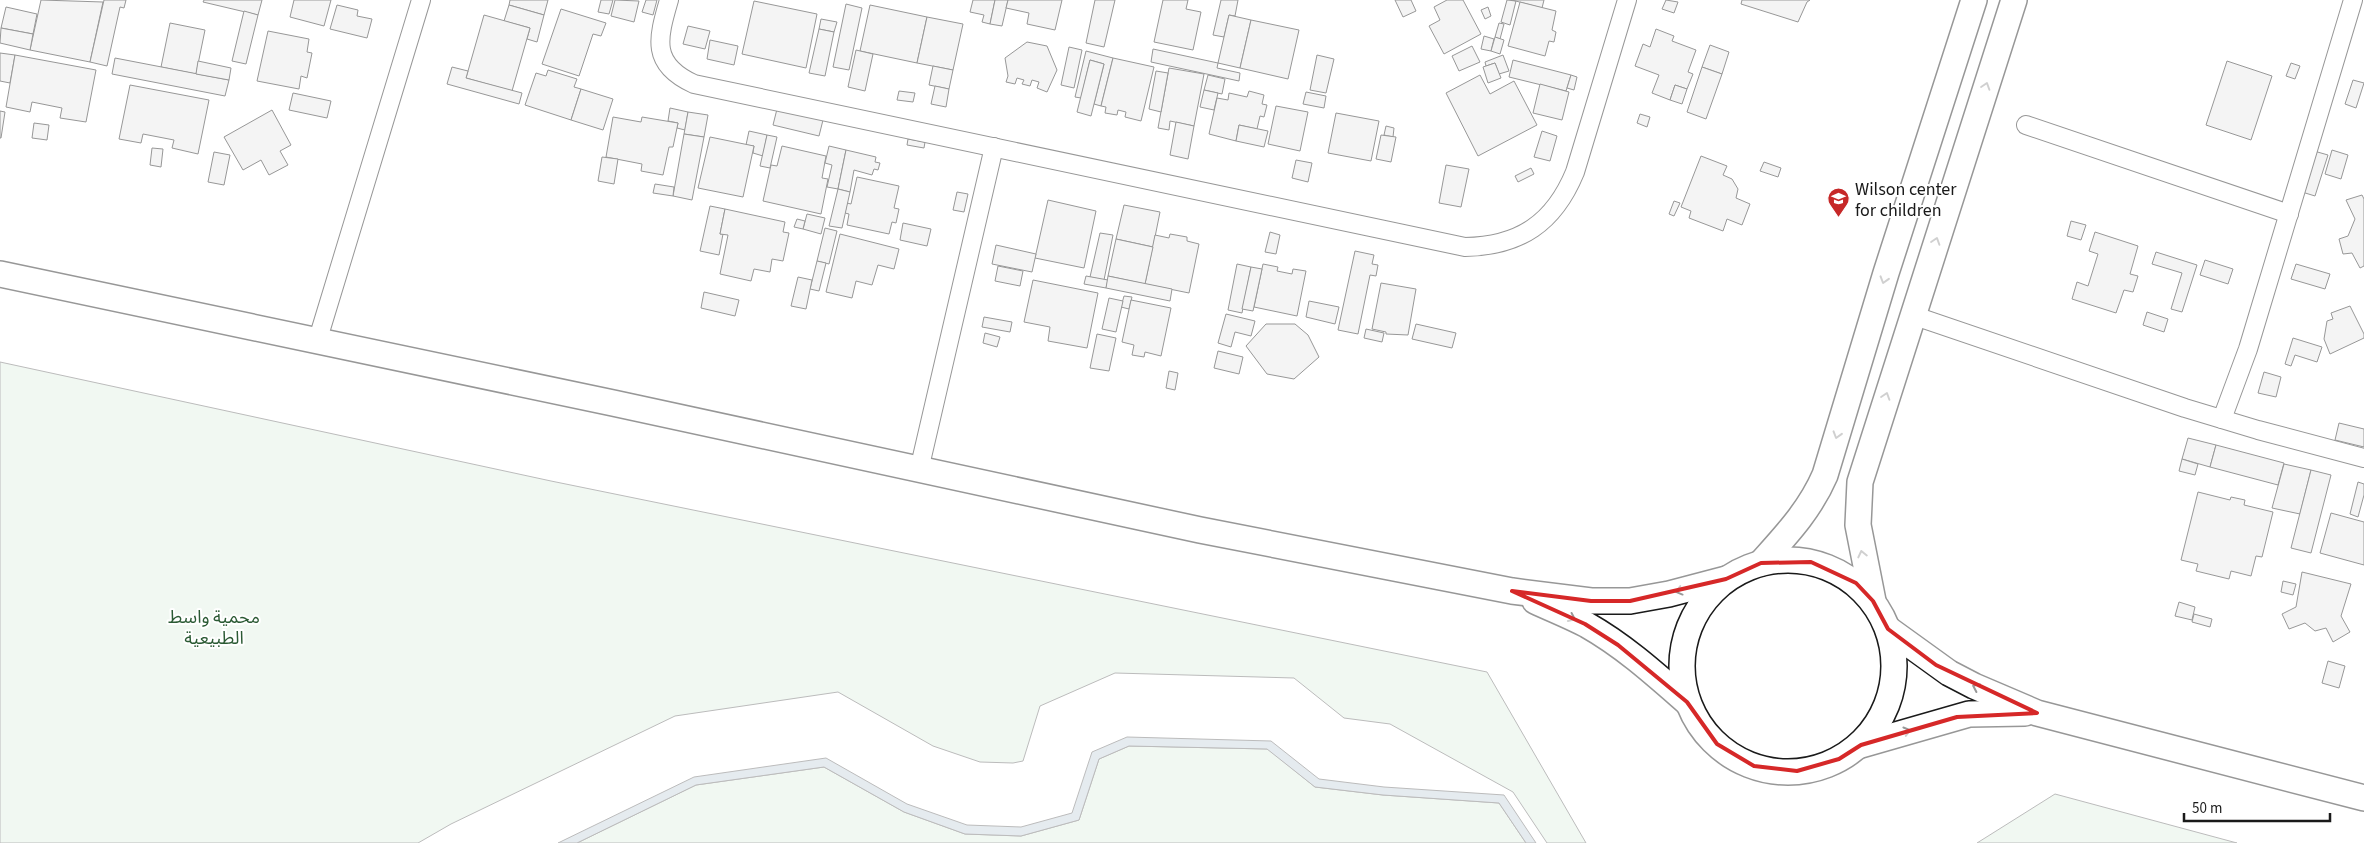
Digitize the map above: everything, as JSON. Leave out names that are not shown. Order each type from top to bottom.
[{"type":"main road","points":[[1761,563],[1800,520],[1810,506],[1825,475],[1886,273],[1974,0]]},
{"type":"main road","points":[[1873,601],[1858,525],[1860,482],[2014,0]]},
{"type":"main road","points":[[1926,152],[1929,176],[1928,190],[1910,250],[1914,261],[1927,270]]},
{"type":"main road","points":[[0,274],[1254,541],[1512,591],[1591,601],[1630,601],[1668,594],[1726,579],[1761,563],[1786,559],[1811,562],[1835,570],[1856,583],[1873,601],[1888,629],[1894,654],[1894,678],[1889,701],[1878,723],[1861,745]]},
{"type":"main road","points":[[1726,579],[1705,598],[1690,621],[1682,648],[1681,675],[1687,702],[1702,729],[1734,757],[1754,766],[1798,771],[1819,767],[1839,759],[1861,745],[1969,714],[1993,712],[2037,713]]},
{"type":"main road","points":[[1512,591],[1585,624],[1618,644],[1649,667],[1687,702]]},
{"type":"main road","points":[[1888,629],[1948,673],[2037,713],[2364,798]]},
{"type":"street","points":[[317,342],[421,0]]},
{"type":"street","points":[[669,0],[660,31],[662,53],[674,72],[688,81],[1464,247],[1485,247],[1506,242],[1525,234],[1542,222],[1556,208],[1567,191],[1575,172],[1627,0]]},
{"type":"street","points":[[2222,419],[2240,373],[2353,0]]},
{"type":"street","points":[[2026,125],[2289,214]]},
{"type":"street","points":[[918,470],[994,147]]},
{"type":"street","points":[[1912,316],[2222,419],[2364,458]]},
{"type":"highlighted area","points":[[1811,562],[1856,583],[1873,601],[1888,629],[1936,665],[2037,713],[1957,717],[1861,745],[1839,759],[1797,771],[1754,766],[1717,744],[1687,702],[1618,645],[1585,624],[1512,591],[1591,601],[1630,601],[1726,579],[1761,563]]},
{"type":"green space","name":"محمية واسط الطبيعية","points":[[0,362],[551,481],[1487,672],[1586,843],[1547,843],[1513,792],[1390,724],[1344,718],[1294,678],[1115,673],[1040,706],[1023,761],[1013,763],[980,762],[933,746],[838,692],[675,716],[451,824],[418,843],[0,843]]},
{"type":"green space","points":[[1129,746],[1268,749],[1315,787],[1383,795],[1499,803],[1526,843],[577,843],[696,785],[824,767],[904,812],[965,834],[1021,836],[1079,820],[1099,759]]},
{"type":"green space","points":[[2055,794],[2237,843],[1977,843]]},
{"type":"shaded area","points":[[1127,737],[1271,741],[1319,779],[1384,787],[1504,795],[1536,843],[1526,843],[1499,803],[1383,795],[1315,787],[1267,749],[1129,746],[1099,759],[1079,820],[1021,836],[965,834],[904,812],[824,767],[696,785],[577,843],[558,843],[694,777],[826,758],[907,804],[967,825],[1021,827],[1072,813],[1092,752]]},
{"type":"building","points":[[41,0],[103,2],[90,62],[30,50]]},
{"type":"building","points":[[104,0],[126,0],[124,8],[120,7],[107,66],[90,62]]},
{"type":"building","points":[[204,0],[262,0],[258,15],[203,2]]},
{"type":"building","points":[[294,0],[331,0],[324,26],[290,17]]},
{"type":"building","points":[[510,0],[548,0],[544,15],[509,5]]},
{"type":"building","points":[[601,0],[613,0],[609,14],[598,12]]},
{"type":"building","points":[[615,0],[639,1],[634,22],[611,16]]},
{"type":"building","points":[[646,0],[657,0],[653,15],[642,12]]},
{"type":"building","points":[[973,0],[995,0],[990,24],[982,22],[984,15],[970,12]]},
{"type":"building","points":[[995,0],[1008,0],[1002,26],[990,24]]},
{"type":"building","points":[[1008,0],[1062,0],[1055,30],[1027,24],[1029,13],[1006,8]]},
{"type":"building","points":[[1095,0],[1115,0],[1104,47],[1086,43]]},
{"type":"building","points":[[1163,0],[1188,0],[1186,9],[1201,12],[1193,50],[1154,42]]},
{"type":"building","points":[[1221,0],[1238,0],[1235,16],[1229,15],[1224,37],[1213,35]]},
{"type":"building","points":[[1395,0],[1411,0],[1416,11],[1403,17]]},
{"type":"building","points":[[1447,0],[1463,0],[1481,34],[1444,54],[1429,26],[1440,20],[1434,7]]},
{"type":"building","points":[[1507,0],[1516,1],[1510,25],[1501,22]]},
{"type":"building","points":[[1512,0],[1544,0],[1542,8]]},
{"type":"building","points":[[1666,0],[1678,2],[1674,13],[1662,9]]},
{"type":"building","points":[[1742,0],[1810,0],[1807,2],[1798,22],[1741,4]]},
{"type":"building","points":[[754,1],[817,14],[806,68],[742,54]]},
{"type":"building","points":[[1520,2],[1556,11],[1552,30],[1556,32],[1554,42],[1549,41],[1545,56],[1508,46]]},
{"type":"building","points":[[846,4],[862,8],[849,70],[833,67]]},
{"type":"building","points":[[337,5],[358,10],[357,16],[372,19],[367,38],[330,29]]},
{"type":"building","points":[[509,5],[544,15],[537,42],[527,39],[530,28],[504,21]]},
{"type":"building","points":[[870,5],[927,17],[917,63],[860,51]]},
{"type":"building","points":[[6,7],[37,14],[33,34],[1,28]]},
{"type":"building","points":[[1488,7],[1491,16],[1485,19],[1481,10]]},
{"type":"building","points":[[561,9],[606,23],[601,36],[593,34],[579,76],[542,64]]},
{"type":"building","points":[[244,11],[258,15],[246,64],[232,61]]},
{"type":"building","points":[[484,15],[530,28],[512,91],[466,78]]},
{"type":"building","points":[[1229,15],[1251,20],[1240,68],[1218,63]]},
{"type":"building","points":[[927,17],[963,24],[953,70],[917,63]]},
{"type":"building","points":[[821,19],[837,22],[834,32],[819,29]]},
{"type":"building","points":[[1251,20],[1299,30],[1288,79],[1240,68]]},
{"type":"building","points":[[170,23],[205,30],[196,74],[161,67]]},
{"type":"building","points":[[1499,23],[1504,24],[1500,39],[1495,37]]},
{"type":"building","points":[[688,26],[710,31],[705,49],[683,44]]},
{"type":"building","points":[[1,28],[33,34],[30,50],[0,43]]},
{"type":"building","points":[[819,29],[834,32],[825,76],[809,73]]},
{"type":"building","points":[[1656,29],[1674,36],[1672,41],[1696,50],[1688,72],[1693,74],[1687,89],[1675,85],[1670,100],[1652,93],[1659,75],[1635,66],[1643,44],[1650,47]]},
{"type":"building","points":[[268,31],[309,39],[307,52],[312,53],[307,78],[301,76],[299,89],[257,81]]},
{"type":"building","points":[[1484,36],[1494,39],[1491,51],[1481,49]]},
{"type":"building","points":[[1495,37],[1504,40],[1500,54],[1491,51]]},
{"type":"building","points":[[710,40],[738,46],[734,65],[707,59]]},
{"type":"building","points":[[1027,42],[1047,46],[1057,70],[1047,92],[1037,88],[1039,82],[1032,80],[1030,86],[1022,84],[1024,80],[1017,78],[1015,84],[1006,82],[1008,76],[1005,58]]},
{"type":"building","points":[[1710,45],[1729,52],[1722,74],[1702,67]]},
{"type":"building","points":[[1472,46],[1480,62],[1459,71],[1452,56]]},
{"type":"building","points":[[1069,47],[1082,50],[1074,88],[1061,85]]},
{"type":"building","points":[[1153,49],[1218,63],[1217,68],[1240,73],[1239,81],[1151,62]]},
{"type":"building","points":[[856,50],[873,54],[865,91],[848,87]]},
{"type":"building","points":[[1086,51],[1113,58],[1101,106],[1094,104],[1104,64],[1090,60],[1081,98],[1075,97]]},
{"type":"building","points":[[0,53],[15,55],[10,83],[0,81]]},
{"type":"building","points":[[15,55],[96,70],[86,122],[60,118],[62,108],[32,102],[30,112],[6,107]]},
{"type":"building","points":[[1317,55],[1334,59],[1326,93],[1310,90]]},
{"type":"building","points":[[1503,55],[1509,71],[1499,74],[1495,63],[1486,66],[1485,62]]},
{"type":"building","points":[[115,58],[229,80],[225,96],[112,74]]},
{"type":"building","points":[[1113,58],[1154,67],[1141,121],[1125,117],[1126,112],[1118,110],[1117,115],[1105,113],[1106,107],[1101,106]]},
{"type":"building","points":[[1090,60],[1104,64],[1091,116],[1077,112]]},
{"type":"building","points":[[1513,60],[1571,75],[1566,91],[1509,77]]},
{"type":"building","points":[[198,61],[231,68],[229,80],[196,74]]},
{"type":"building","points":[[2227,61],[2272,76],[2251,140],[2206,125]]},
{"type":"building","points":[[1495,63],[1501,78],[1488,83],[1483,67]]},
{"type":"building","points":[[2291,63],[2300,66],[2295,79],[2286,76]]},
{"type":"building","points":[[933,66],[953,70],[949,89],[929,85]]},
{"type":"building","points":[[452,67],[468,71],[466,78],[522,93],[519,104],[447,84]]},
{"type":"building","points":[[1702,67],[1722,74],[1706,119],[1687,112]]},
{"type":"building","points":[[1169,68],[1204,74],[1194,126],[1170,121],[1169,130],[1158,128]]},
{"type":"building","points":[[548,70],[577,79],[574,87],[581,89],[571,120],[525,105],[536,73],[546,76]]},
{"type":"building","points":[[1156,71],[1168,73],[1161,112],[1149,109]]},
{"type":"building","points":[[1208,75],[1225,79],[1222,94],[1204,90]]},
{"type":"building","points":[[1480,75],[1490,94],[1514,81],[1537,125],[1478,156],[1446,93]]},
{"type":"building","points":[[1571,75],[1577,77],[1574,90],[1567,88]]},
{"type":"building","points":[[2353,80],[2364,83],[2356,108],[2345,104]]},
{"type":"building","points":[[1540,84],[1569,92],[1562,120],[1533,113]]},
{"type":"building","points":[[130,85],[209,100],[198,154],[172,148],[174,140],[143,134],[141,143],[119,139]]},
{"type":"building","points":[[1675,85],[1687,89],[1682,104],[1670,100]]},
{"type":"building","points":[[935,86],[949,89],[946,107],[931,104]]},
{"type":"building","points":[[581,89],[613,99],[603,130],[571,120]]},
{"type":"building","points":[[1204,90],[1218,93],[1214,110],[1200,107]]},
{"type":"building","points":[[899,91],[915,93],[913,102],[897,100]]},
{"type":"building","points":[[1249,91],[1264,95],[1262,104],[1267,105],[1264,117],[1260,116],[1257,129],[1239,125],[1236,141],[1209,134],[1217,98],[1228,100],[1229,93],[1247,97]]},
{"type":"building","points":[[1306,92],[1326,96],[1324,108],[1303,104]]},
{"type":"building","points":[[293,93],[331,101],[327,118],[289,110]]},
{"type":"building","points":[[1276,106],[1308,112],[1300,151],[1268,144]]},
{"type":"building","points":[[670,108],[688,112],[685,130],[677,128],[678,123],[668,121]]},
{"type":"building","points":[[777,109],[823,120],[819,136],[773,125]]},
{"type":"building","points":[[272,110],[291,145],[280,151],[288,165],[269,175],[261,160],[243,170],[224,137]]},
{"type":"building","points":[[0,111],[5,112],[1,138],[0,138]]},
{"type":"building","points":[[688,112],[708,115],[704,137],[684,134]]},
{"type":"building","points":[[1336,113],[1379,121],[1371,161],[1328,153]]},
{"type":"building","points":[[1640,114],[1650,117],[1647,127],[1637,123]]},
{"type":"building","points":[[613,117],[641,122],[642,117],[678,123],[673,147],[669,147],[663,175],[641,171],[642,164],[606,157]]},
{"type":"building","points":[[1176,122],[1194,126],[1188,159],[1170,155]]},
{"type":"building","points":[[34,123],[49,125],[47,140],[32,138]]},
{"type":"building","points":[[1239,125],[1268,131],[1264,147],[1236,141]]},
{"type":"building","points":[[1386,126],[1394,128],[1393,137],[1384,135]]},
{"type":"building","points":[[749,131],[767,135],[763,156],[753,153],[754,146],[746,145]]},
{"type":"building","points":[[1542,131],[1557,136],[1550,161],[1534,157]]},
{"type":"building","points":[[684,134],[704,137],[692,200],[673,196]]},
{"type":"building","points":[[767,135],[777,137],[770,168],[760,166]]},
{"type":"building","points":[[1381,135],[1396,137],[1391,162],[1376,159]]},
{"type":"building","points":[[710,137],[754,146],[743,197],[698,188]]},
{"type":"building","points":[[908,139],[925,142],[924,148],[907,145]]},
{"type":"building","points":[[782,146],[826,156],[822,178],[828,179],[821,214],[763,201],[771,165],[777,166]]},
{"type":"building","points":[[829,146],[846,150],[838,189],[827,187],[832,165],[825,163]]},
{"type":"building","points":[[152,148],[163,149],[161,167],[150,165]]},
{"type":"building","points":[[846,150],[876,157],[875,162],[880,163],[878,170],[874,169],[872,175],[854,170],[850,192],[838,189]]},
{"type":"building","points":[[2332,150],[2348,155],[2341,179],[2325,174]]},
{"type":"building","points":[[2314,151],[2328,155],[2315,196],[2302,192]]},
{"type":"building","points":[[214,152],[230,155],[224,185],[208,182]]},
{"type":"building","points":[[1701,156],[1727,166],[1723,175],[1732,179],[1738,189],[1736,198],[1750,204],[1742,225],[1727,219],[1723,231],[1689,218],[1691,211],[1681,207]]},
{"type":"building","points":[[602,157],[618,159],[614,184],[598,181]]},
{"type":"building","points":[[1296,160],[1312,163],[1308,182],[1292,178]]},
{"type":"building","points":[[1764,162],[1781,168],[1778,177],[1760,171]]},
{"type":"building","points":[[1446,165],[1469,169],[1461,207],[1439,203]]},
{"type":"building","points":[[1531,168],[1534,174],[1518,182],[1515,176]]},
{"type":"building","points":[[857,177],[899,186],[894,208],[899,209],[896,223],[892,222],[889,234],[847,225],[849,214],[845,213],[847,203],[851,204]]},
{"type":"building","points":[[655,184],[674,187],[673,196],[653,193]]},
{"type":"building","points":[[838,189],[850,192],[842,228],[829,226]]},
{"type":"building","points":[[957,192],[968,194],[964,212],[953,210]]},
{"type":"building","points":[[2362,195],[2364,199],[2364,266],[2360,268],[2352,253],[2343,254],[2339,239],[2348,236],[2355,219],[2346,200]]},
{"type":"building","points":[[1048,200],[1096,211],[1084,268],[1035,258]]},
{"type":"building","points":[[1674,201],[1680,203],[1674,216],[1669,214]]},
{"type":"building","points":[[1124,205],[1160,212],[1153,247],[1116,239]]},
{"type":"building","points":[[710,206],[725,209],[720,234],[723,234],[719,255],[700,251]]},
{"type":"building","points":[[725,209],[785,222],[783,232],[789,233],[783,261],[772,259],[770,272],[754,269],[751,281],[720,274],[728,235],[720,234]]},
{"type":"building","points":[[807,214],[825,218],[821,234],[803,229]]},
{"type":"building","points":[[797,219],[805,221],[803,229],[794,227]]},
{"type":"building","points":[[2071,221],[2086,225],[2081,240],[2067,236]]},
{"type":"building","points":[[903,223],[931,229],[927,246],[900,240]]},
{"type":"building","points":[[825,228],[837,231],[829,264],[817,261]]},
{"type":"building","points":[[1270,232],[1280,235],[1276,254],[1265,252]]},
{"type":"building","points":[[2095,232],[2138,246],[2130,274],[2138,276],[2133,292],[2124,290],[2116,313],[2072,299],[2077,282],[2088,286],[2098,254],[2089,251]]},
{"type":"building","points":[[1100,233],[1113,235],[1104,280],[1090,277]]},
{"type":"building","points":[[840,234],[899,249],[894,269],[878,265],[872,285],[856,281],[852,298],[826,292]]},
{"type":"building","points":[[1170,234],[1187,237],[1187,241],[1199,244],[1189,293],[1145,284],[1155,235],[1169,238]]},
{"type":"building","points":[[1116,239],[1153,247],[1145,284],[1108,276]]},
{"type":"building","points":[[996,245],[1036,254],[1032,272],[992,264]]},
{"type":"building","points":[[1355,251],[1374,255],[1372,264],[1378,265],[1376,276],[1370,275],[1358,334],[1338,330]]},
{"type":"building","points":[[2156,252],[2197,265],[2182,312],[2171,309],[2182,273],[2152,264]]},
{"type":"building","points":[[2205,260],[2233,269],[2228,284],[2200,275]]},
{"type":"building","points":[[817,261],[826,263],[819,291],[810,289]]},
{"type":"building","points":[[1237,264],[1251,267],[1242,313],[1228,310]]},
{"type":"building","points":[[1263,264],[1278,267],[1277,271],[1292,274],[1293,269],[1306,271],[1297,316],[1254,307]]},
{"type":"building","points":[[2296,264],[2330,274],[2325,289],[2291,279]]},
{"type":"building","points":[[998,266],[1023,271],[1020,286],[995,281]]},
{"type":"building","points":[[1251,267],[1262,269],[1253,311],[1242,309]]},
{"type":"building","points":[[1086,276],[1108,280],[1106,288],[1084,284]]},
{"type":"building","points":[[1108,276],[1172,289],[1170,301],[1106,288]]},
{"type":"building","points":[[798,277],[812,280],[806,309],[791,306]]},
{"type":"building","points":[[1033,280],[1098,293],[1087,348],[1048,341],[1050,327],[1024,322]]},
{"type":"building","points":[[1381,283],[1416,289],[1408,335],[1386,334],[1386,332],[1372,329]]},
{"type":"building","points":[[704,292],[739,300],[735,316],[701,308]]},
{"type":"building","points":[[1124,296],[1132,297],[1129,309],[1121,307]]},
{"type":"building","points":[[1109,298],[1123,301],[1116,332],[1102,329]]},
{"type":"building","points":[[1131,300],[1171,308],[1161,356],[1145,352],[1144,357],[1132,355],[1134,345],[1122,342]]},
{"type":"building","points":[[1309,301],[1339,307],[1335,324],[1306,317]]},
{"type":"building","points":[[2350,306],[2364,334],[2364,338],[2330,354],[2324,339],[2327,321],[2333,319],[2331,313]]},
{"type":"building","points":[[2147,312],[2168,319],[2164,332],[2143,325]]},
{"type":"building","points":[[1226,314],[1255,321],[1251,336],[1235,332],[1231,347],[1218,343]]},
{"type":"building","points":[[984,317],[1012,322],[1010,332],[982,327]]},
{"type":"building","points":[[1266,324],[1295,324],[1308,335],[1319,357],[1294,379],[1267,374],[1246,346]]},
{"type":"building","points":[[1416,324],[1456,333],[1452,348],[1412,339]]},
{"type":"building","points":[[1366,329],[1384,333],[1382,342],[1364,338]]},
{"type":"building","points":[[985,333],[1000,337],[997,347],[983,343]]},
{"type":"building","points":[[1097,334],[1116,338],[1109,371],[1090,368]]},
{"type":"building","points":[[2293,338],[2322,347],[2317,362],[2295,355],[2291,366],[2285,364]]},
{"type":"building","points":[[1218,351],[1243,357],[1239,374],[1214,368]]},
{"type":"building","points":[[1169,371],[1178,373],[1175,390],[1166,388]]},
{"type":"building","points":[[2264,372],[2281,377],[2276,397],[2258,393]]},
{"type":"building","points":[[2339,423],[2364,429],[2364,447],[2335,440]]},
{"type":"building","points":[[2188,438],[2216,445],[2210,467],[2182,459]]},
{"type":"building","points":[[2216,445],[2284,463],[2278,485],[2210,467]]},
{"type":"building","points":[[2182,459],[2198,464],[2195,475],[2179,471]]},
{"type":"building","points":[[2284,464],[2311,470],[2300,514],[2272,508]]},
{"type":"building","points":[[2311,470],[2331,475],[2311,553],[2291,548]]},
{"type":"building","points":[[2358,482],[2364,484],[2364,495],[2358,517],[2350,514]]},
{"type":"building","points":[[2198,492],[2230,500],[2231,497],[2245,500],[2244,505],[2273,512],[2262,557],[2256,556],[2251,576],[2231,571],[2229,579],[2196,571],[2198,564],[2181,560]]},
{"type":"building","points":[[2331,513],[2364,522],[2364,565],[2320,553]]},
{"type":"building","points":[[2302,572],[2351,584],[2341,616],[2350,632],[2333,642],[2326,628],[2315,631],[2305,623],[2289,629],[2282,614],[2296,607]]},
{"type":"building","points":[[2283,581],[2296,584],[2293,595],[2281,592]]},
{"type":"building","points":[[2179,602],[2195,607],[2192,620],[2175,616]]},
{"type":"building","points":[[2194,614],[2212,619],[2210,627],[2192,622]]},
{"type":"building","points":[[2328,661],[2345,666],[2339,688],[2322,683]]},
{"type":"place","name":"Wilson center for children","points":[[1839,218]]}]
